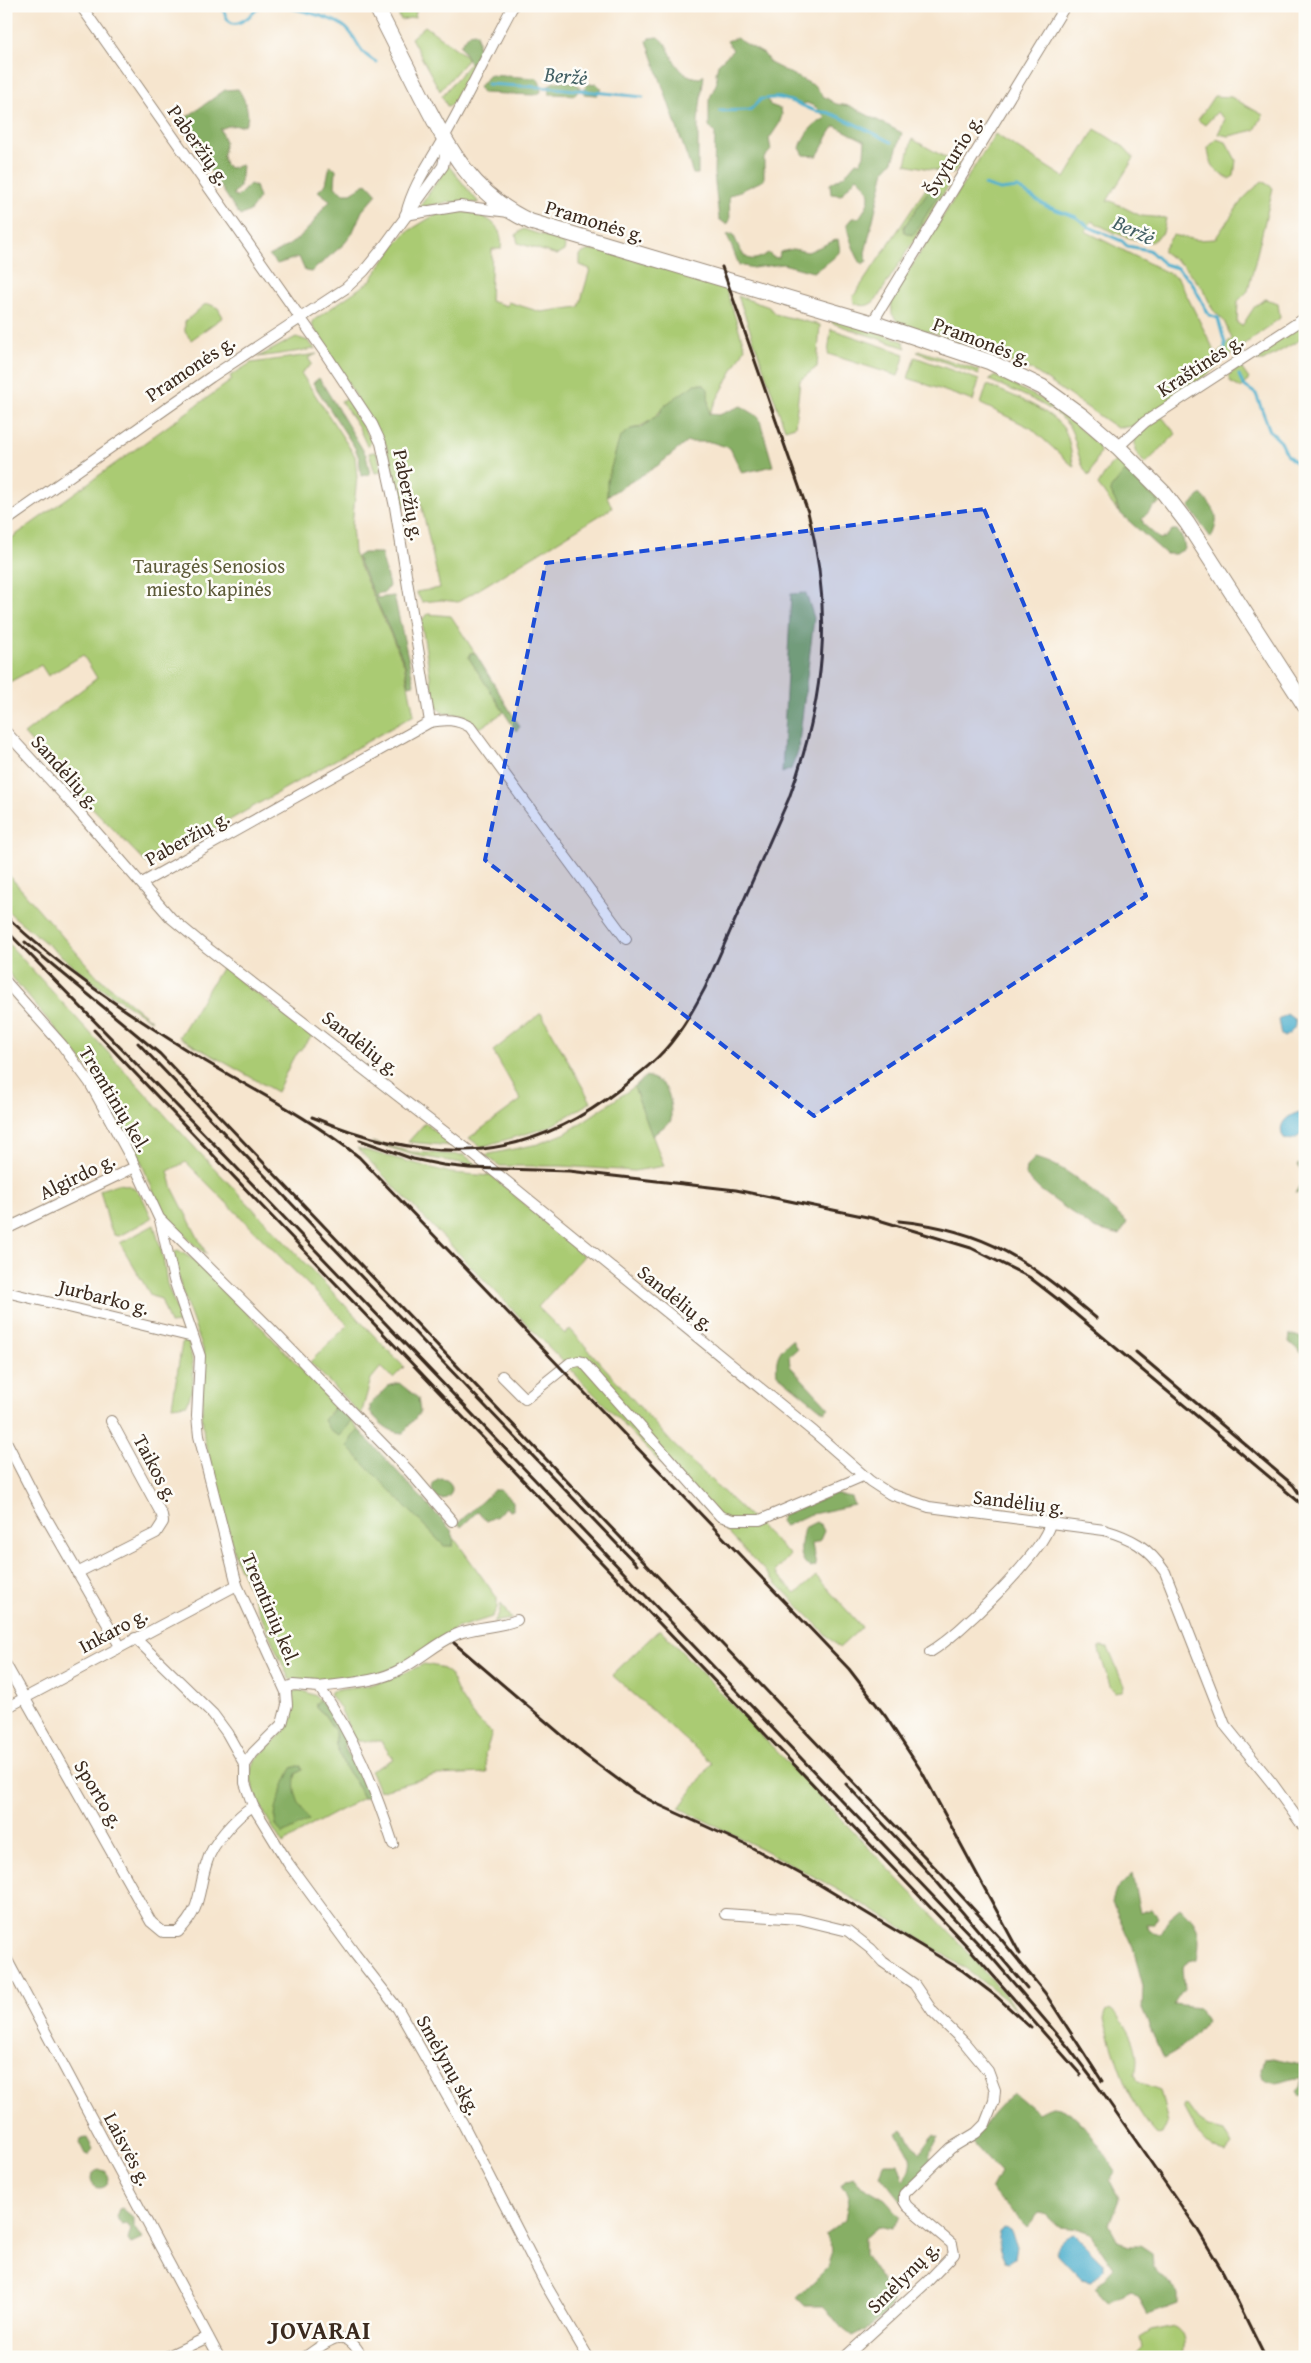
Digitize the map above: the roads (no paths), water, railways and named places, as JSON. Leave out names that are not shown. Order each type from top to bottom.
[{"type":"main road","name":"Pramonės g.","points":[[376,6],[443,139],[480,188],[509,212],[531,222],[872,323],[990,362],[1024,377],[1082,416],[1118,447],[1174,505],[1305,706]]},
{"type":"street","name":"Paberžių g.","points":[[81,6],[372,424],[386,457],[430,722],[142,884]]},
{"type":"street","name":"Pramonės g.","points":[[405,216],[410,198],[427,164],[443,139],[513,6]]},
{"type":"street","name":"Švyturio g.","points":[[872,323],[1065,6]]},
{"type":"street","name":"Pramonės g.","points":[[6,521],[211,378],[346,288],[364,271],[443,166],[445,155],[443,139]]},
{"type":"street","name":"Pramonės g.","points":[[405,216],[460,206],[509,212]]},
{"type":"street","name":"Kraštinės g.","points":[[1118,447],[1145,422],[1305,318]]},
{"type":"street","points":[[430,722],[447,719],[461,722],[470,727],[626,939]]},
{"type":"street","name":"Sandėlių g.","points":[[6,732],[171,918],[468,1150],[814,1432],[863,1476],[890,1494],[929,1507],[1104,1530],[1128,1537],[1157,1561],[1177,1600],[1208,1686],[1225,1725],[1272,1783],[1305,1829]]},
{"type":"street","name":"Tremtinių kel.","points":[[6,982],[74,1059],[106,1110],[160,1220],[183,1310],[200,1356],[196,1416],[198,1436],[237,1585],[285,1688],[287,1705],[282,1724],[253,1753],[245,1765]]},
{"type":"street","name":"Algirdo g.","points":[[6,1229],[135,1167]]},
{"type":"street","name":"Tremtinių kel.","points":[[160,1220],[270,1328],[410,1472],[452,1521]]},
{"type":"street","points":[[168,1255],[174,1244],[185,1245]]},
{"type":"street","name":"Jurbarko g.","points":[[6,1292],[193,1337]]},
{"type":"street","points":[[502,1376],[525,1399],[570,1363],[584,1362],[720,1516],[733,1520],[760,1520],[863,1476]]},
{"type":"street","name":"Taikos g.","points":[[78,1573],[156,1533],[163,1522],[162,1515],[111,1421]]},
{"type":"street","points":[[6,1441],[120,1646]]},
{"type":"street","points":[[930,1652],[958,1632],[993,1598],[1042,1540],[1050,1524]]},
{"type":"street","name":"Inkaro g.","points":[[6,1708],[237,1585]]},
{"type":"street","points":[[285,1688],[293,1686],[318,1687],[388,1676],[455,1635],[476,1628],[507,1624],[517,1620]]},
{"type":"street","points":[[136,1638],[212,1714],[227,1733],[245,1765],[245,1783],[253,1806]]},
{"type":"street","name":"Sporto g.","points":[[6,1665],[156,1928],[169,1934],[178,1932],[194,1914],[200,1900],[207,1860],[213,1848],[244,1812],[253,1806]]},
{"type":"street","points":[[318,1687],[345,1728],[374,1791],[393,1844]]},
{"type":"street","name":"Smėlynų skg.","points":[[253,1806],[288,1863],[354,1954],[398,2009],[463,2124],[546,2285],[588,2357]]},
{"type":"street","name":"Smėlynų g.","points":[[725,1914],[799,1919],[848,1931],[871,1949],[883,1962],[914,1984],[933,2012],[964,2042],[988,2071],[993,2086],[994,2101],[985,2124],[934,2162],[904,2194],[904,2201],[952,2244],[954,2252],[931,2278],[845,2357]]},
{"type":"street","name":"Laisvės g.","points":[[6,1958],[219,2357]]},
{"type":"street","points":[[166,2357],[208,2337]]},
{"type":"street","points":[[305,2357],[330,2341],[342,2337],[348,2338],[356,2344],[362,2357]]},
{"type":"water","points":[[1287,1014],[1295,1020],[1295,1026],[1284,1037],[1281,1035],[1278,1020]]},
{"type":"water","points":[[1305,1111],[1305,1131],[1293,1139],[1284,1139],[1281,1128],[1286,1120],[1294,1114]]},
{"type":"water","points":[[1003,2228],[1010,2230],[1017,2245],[1015,2258],[1009,2262],[1005,2261],[998,2244],[998,2236]]},
{"type":"water","points":[[1074,2234],[1103,2263],[1103,2270],[1092,2282],[1082,2280],[1057,2254],[1056,2250],[1061,2242]]},
{"type":"waterway","name":"Beržė","points":[[222,6],[229,21],[233,23],[246,19],[260,6]]},
{"type":"waterway","name":"Beržė","points":[[284,6],[341,24],[364,53],[376,62]]},
{"type":"waterway","name":"Beržė","points":[[487,84],[556,88],[643,97]]},
{"type":"waterway","name":"Beržė","points":[[719,111],[750,110],[761,99],[780,98],[815,111],[830,113],[891,142]]},
{"type":"waterway","name":"Beržė","points":[[984,185],[1000,190],[1018,188],[1046,206],[1076,217],[1089,227],[1122,241],[1127,246],[1149,250],[1164,264],[1177,268],[1191,281],[1209,315],[1218,318],[1225,344],[1225,352]]},
{"type":"waterway","name":"Beržė","points":[[1239,375],[1243,385],[1256,394],[1270,431],[1281,442],[1287,455],[1302,468],[1305,478]]},
{"type":"railway","points":[[312,1117],[354,1132],[394,1143],[433,1149],[471,1150],[509,1145],[546,1133],[583,1115],[620,1089],[653,1061],[665,1050],[678,1033],[705,988],[789,798],[801,762],[817,692],[823,622],[816,549],[808,512],[722,267]]},
{"type":"railway","points":[[6,916],[48,953],[138,1019],[185,1049],[274,1100],[338,1141],[359,1157],[849,1669],[886,1717],[922,1772],[1020,1954]]},
{"type":"railway","points":[[6,930],[213,1143],[994,1960],[1068,2047],[1097,2085],[1196,2227],[1223,2272],[1265,2357]]},
{"type":"railway","points":[[25,942],[160,1054],[944,1877],[1001,1939],[1045,1993],[1102,2081]]},
{"type":"railway","points":[[94,1030],[968,1947],[1081,2075]]},
{"type":"railway","points":[[138,1043],[637,1565]]},
{"type":"railway","points":[[360,1140],[413,1159],[443,1165],[469,1168],[569,1171],[736,1190],[872,1218],[971,1248],[1029,1277],[1060,1301],[1305,1507]]},
{"type":"railway","points":[[899,1221],[931,1225],[958,1232],[1006,1252],[1050,1280],[1096,1318]]},
{"type":"railway","points":[[1136,1352],[1293,1485],[1303,1499]]},
{"type":"railway","points":[[454,1643],[585,1755],[635,1792],[749,1846],[810,1879],[963,1971],[996,1996],[1031,2028]]},
{"type":"railway","points":[[846,1784],[930,1874],[1027,1988]]},
{"type":"district","name":"JOVARAI","points":[[321,2330]]},
{"type":"park label","name":"Tauragės Senosios miesto kapinės","points":[[209,578]]}]
